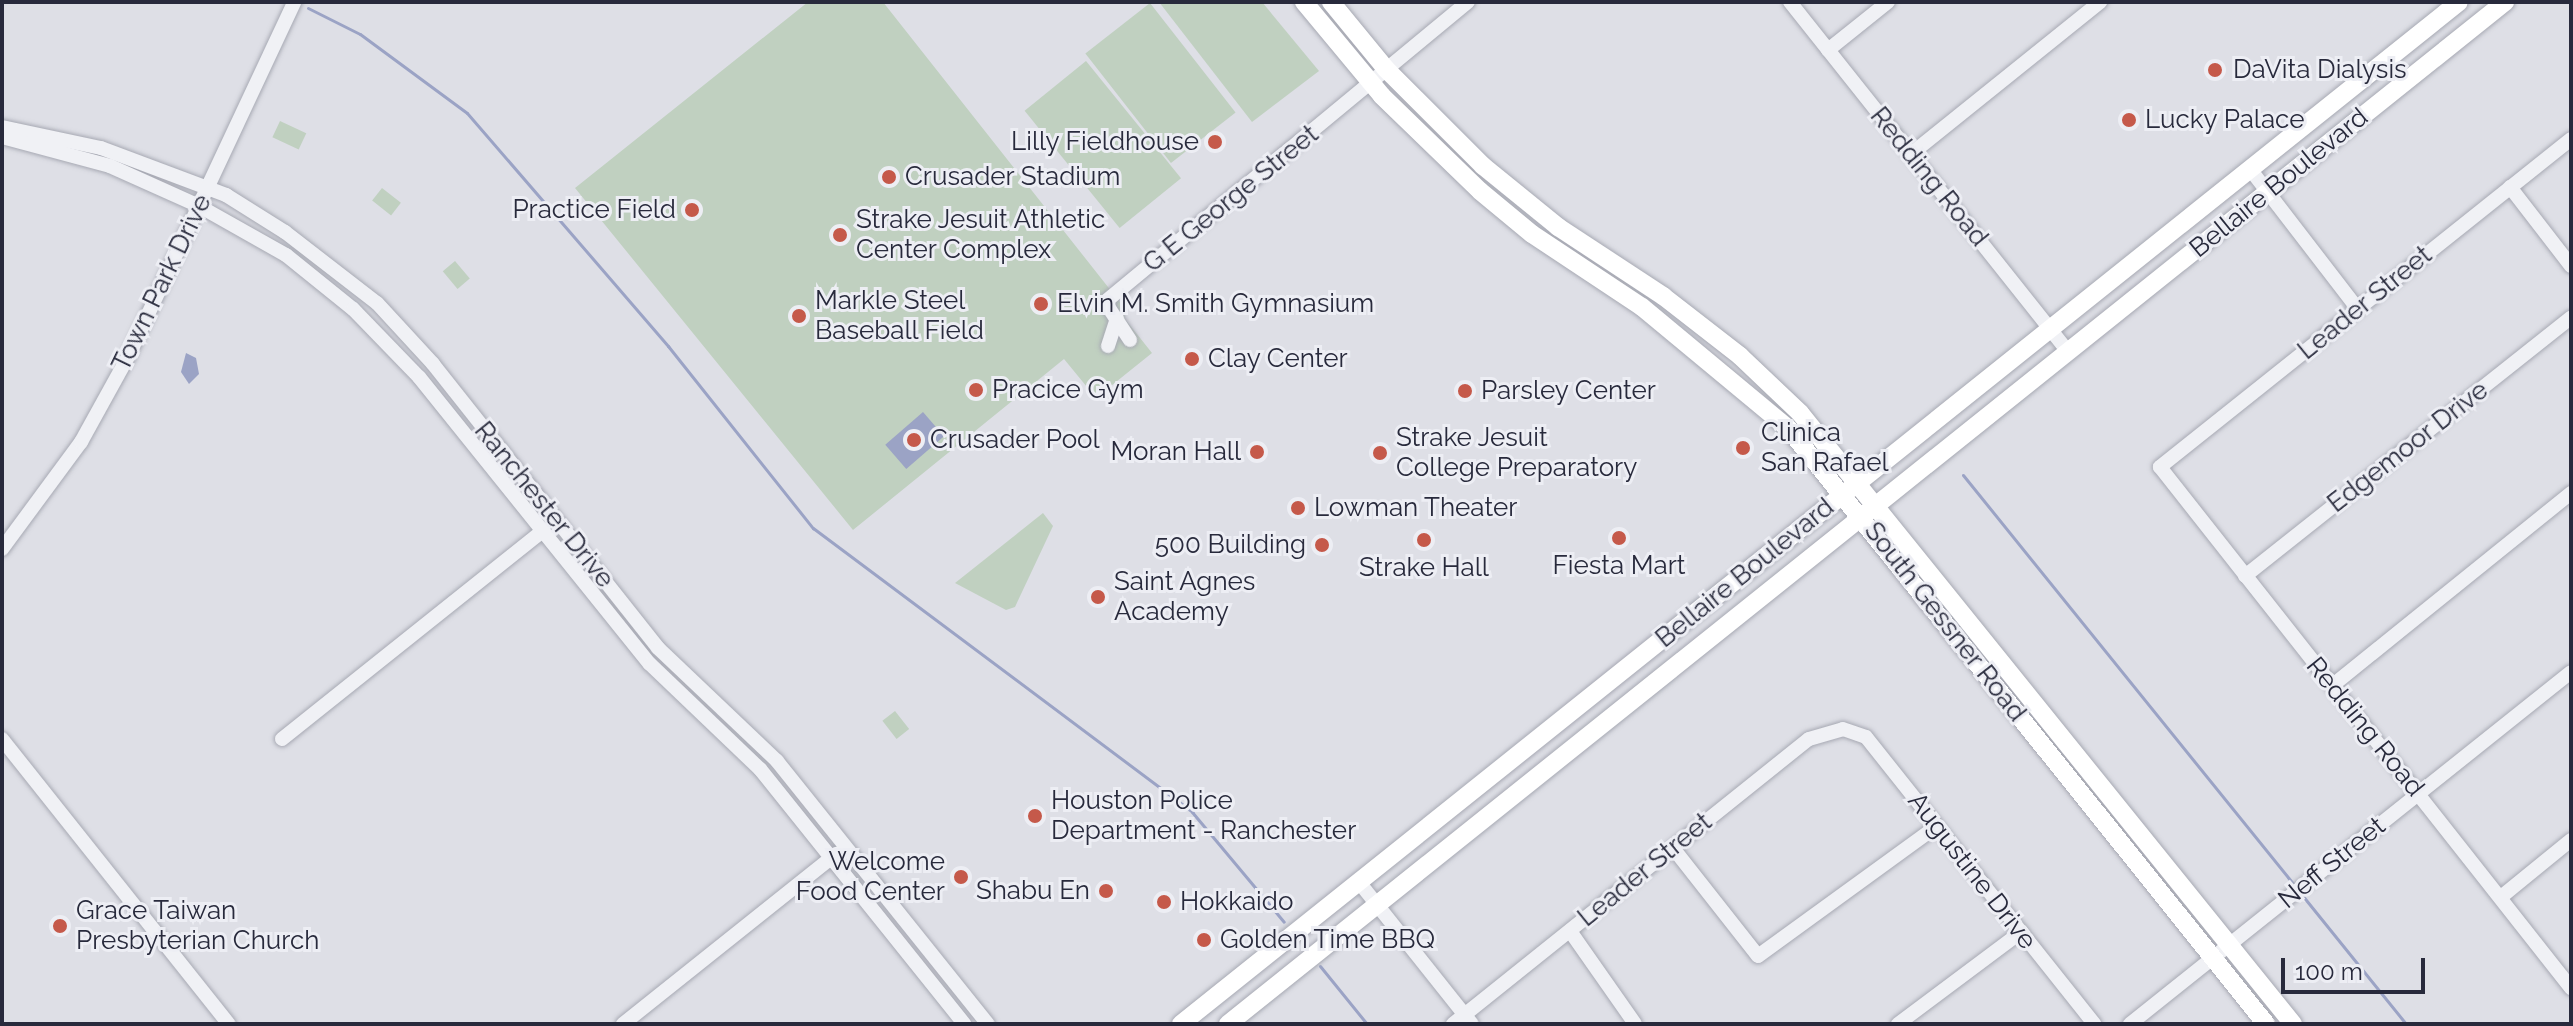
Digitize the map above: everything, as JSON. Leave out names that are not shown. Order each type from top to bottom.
[{"type":"main road","name":"South Gessner Road","points":[[1304,2],[1427,144],[1490,200],[1642,307],[1788,428],[1851,488]]},
{"type":"main road","name":"South Gessner Road","points":[[1331,2],[1386,69],[1494,176],[1740,356],[1800,413],[1983,670],[2266,1024]]},
{"type":"main road","name":"Bellaire Boulevard","points":[[1181,1024],[2459,2]]},
{"type":"main road","name":"Bellaire Boulevard","points":[[1228,1024],[2505,2]]},
{"type":"main road","points":[[2367,112],[2383,86],[2423,52],[2418,35]]},
{"type":"main road","points":[[1725,374],[1740,356]]},
{"type":"main road","name":"South Gessner Road","points":[[1869,511],[1999,657],[2293,1024]]},
{"type":"main road","points":[[1983,670],[1999,657]]},
{"type":"main road","points":[[1639,658],[1657,679]]},
{"type":"main road","points":[[1495,773],[1513,795]]},
{"type":"main road","points":[[2093,807],[2108,795]]},
{"type":"street","name":"Town Park Drive","points":[[2,549],[81,442],[129,355],[294,2]]},
{"type":"street","points":[[1372,83],[1468,2]]},
{"type":"street","name":"Redding Road","points":[[1790,2],[2068,352]]},
{"type":"street","points":[[1828,50],[1888,2]]},
{"type":"street","points":[[1911,154],[2100,2]]},
{"type":"street","name":"G E George Street","points":[[1108,346],[1117,318],[1105,302],[1372,83]]},
{"type":"street","name":"Ranchester Drive","points":[[2,127],[64,146],[173,172],[208,188],[285,232],[399,324],[451,388],[526,495],[544,530],[625,633],[669,685],[746,753],[964,1024]]},
{"type":"street","name":"Ranchester Drive","points":[[2,137],[64,146],[199,206],[286,255],[333,291],[526,495],[681,672],[757,739],[988,1024]]},
{"type":"street","name":"Leader Street","points":[[2160,467],[2571,139]]},
{"type":"street","points":[[2250,169],[2265,194],[2358,309]]},
{"type":"street","points":[[2510,187],[2571,266]]},
{"type":"street","points":[[333,291],[343,277]]},
{"type":"street","points":[[1117,318],[1130,340]]},
{"type":"street","name":"Edgemoor Drive","points":[[2245,576],[2571,318]]},
{"type":"street","points":[[437,399],[451,388]]},
{"type":"street","name":"Redding Road","points":[[2160,467],[2571,988]]},
{"type":"street","points":[[2333,685],[2571,493]]},
{"type":"street","points":[[282,739],[544,530]]},
{"type":"street","points":[[625,633],[638,623]]},
{"type":"street","name":"Neff Street","points":[[2130,1024],[2571,672]]},
{"type":"street","name":"Leader Street","points":[[1463,1021],[1809,739],[1843,729]]},
{"type":"street","name":"Augustine Drive","points":[[1843,729],[1866,737],[2094,1024]]},
{"type":"street","points":[[2,739],[229,1024]]},
{"type":"street","points":[[746,753],[757,739]]},
{"type":"street","points":[[1673,848],[1758,956],[1937,826]]},
{"type":"street","points":[[2501,897],[2571,840]]},
{"type":"street","points":[[623,1024],[845,846]]},
{"type":"street","points":[[1359,882],[1463,1021]]},
{"type":"street","points":[[1570,931],[1635,1024]]},
{"type":"street","points":[[1898,1024],[2021,932]]},
{"type":"street","points":[[942,996],[957,984]]},
{"type":"green space","name":"Strake Jesuit Athletic Center Complex","points":[[808,2],[883,2],[1123,306],[1125,319],[1152,353],[1096,398],[1064,359],[853,530],[575,188]]},
{"type":"green space","points":[[1159,2],[1262,2],[1319,71],[1252,122]]},
{"type":"green space","points":[[1150,3],[1236,113],[1171,163],[1085,53]]},
{"type":"green space","points":[[1086,61],[1181,178],[1120,228],[1025,111]]},
{"type":"green space","points":[[280,121],[306,133],[299,150],[272,137]]},
{"type":"green space","points":[[382,188],[401,203],[391,215],[372,201]]},
{"type":"green space","points":[[455,261],[470,279],[458,289],[443,271]]},
{"type":"green space","points":[[1043,513],[1053,526],[1015,607],[1006,610],[955,583]]},
{"type":"green space","points":[[895,711],[909,729],[897,739],[882,721]]},
{"type":"water","points":[[186,353],[196,358],[199,374],[189,384],[181,372]]},
{"type":"water","name":"Crusader Pool","points":[[923,412],[944,436],[906,469],[885,445]]},
{"type":"waterway","points":[[308,8],[360,34],[467,113],[668,346],[813,528],[1192,812],[1284,922]]},
{"type":"waterway","points":[[1963,475],[2295,886]]},
{"type":"waterway","points":[[2302,895],[2406,1024]]},
{"type":"waterway","points":[[1320,966],[1367,1024]]},
{"type":"place","name":"DaVita Dialysis","points":[[2215,70]]},
{"type":"place","name":"Lucky Palace","points":[[2129,120]]},
{"type":"place","name":"Lilly Fieldhouse","points":[[1215,142]]},
{"type":"place","name":"Crusader Stadium","points":[[889,177]]},
{"type":"place","name":"Practice Field","points":[[692,210]]},
{"type":"place","name":"Strake Jesuit Athletic Center Complex","points":[[840,235]]},
{"type":"place","name":"Elvin M. Smith Gymnasium","points":[[1041,304]]},
{"type":"place","name":"Markle Steel Baseball Field","points":[[799,316]]},
{"type":"place","name":"Clay Center","points":[[1192,359]]},
{"type":"place","name":"Pracice Gym","points":[[976,390]]},
{"type":"place","name":"Parsley Center","points":[[1465,391]]},
{"type":"place","name":"Crusader Pool","points":[[914,440]]},
{"type":"place","name":"Clinica San Rafael","points":[[1743,448]]},
{"type":"place","name":"Moran Hall","points":[[1257,452]]},
{"type":"place","name":"Strake Jesuit College Preparatory","points":[[1380,453]]},
{"type":"place","name":"Lowman Theater","points":[[1298,508]]},
{"type":"place","name":"Fiesta Mart","points":[[1619,538]]},
{"type":"place","name":"Strake Hall","points":[[1424,540]]},
{"type":"place","name":"500 Building","points":[[1322,545]]},
{"type":"place","name":"Saint Agnes Academy","points":[[1098,597]]},
{"type":"place","name":"Houston Police Department - Ranchester","points":[[1035,816]]},
{"type":"place","name":"Welcome Food Center","points":[[961,877]]},
{"type":"place","name":"Shabu En","points":[[1106,891]]},
{"type":"place","name":"Hokkaido","points":[[1164,902]]},
{"type":"place","name":"Grace Taiwan Presbyterian Church","points":[[60,926]]},
{"type":"place","name":"Golden Time BBQ","points":[[1204,940]]}]
